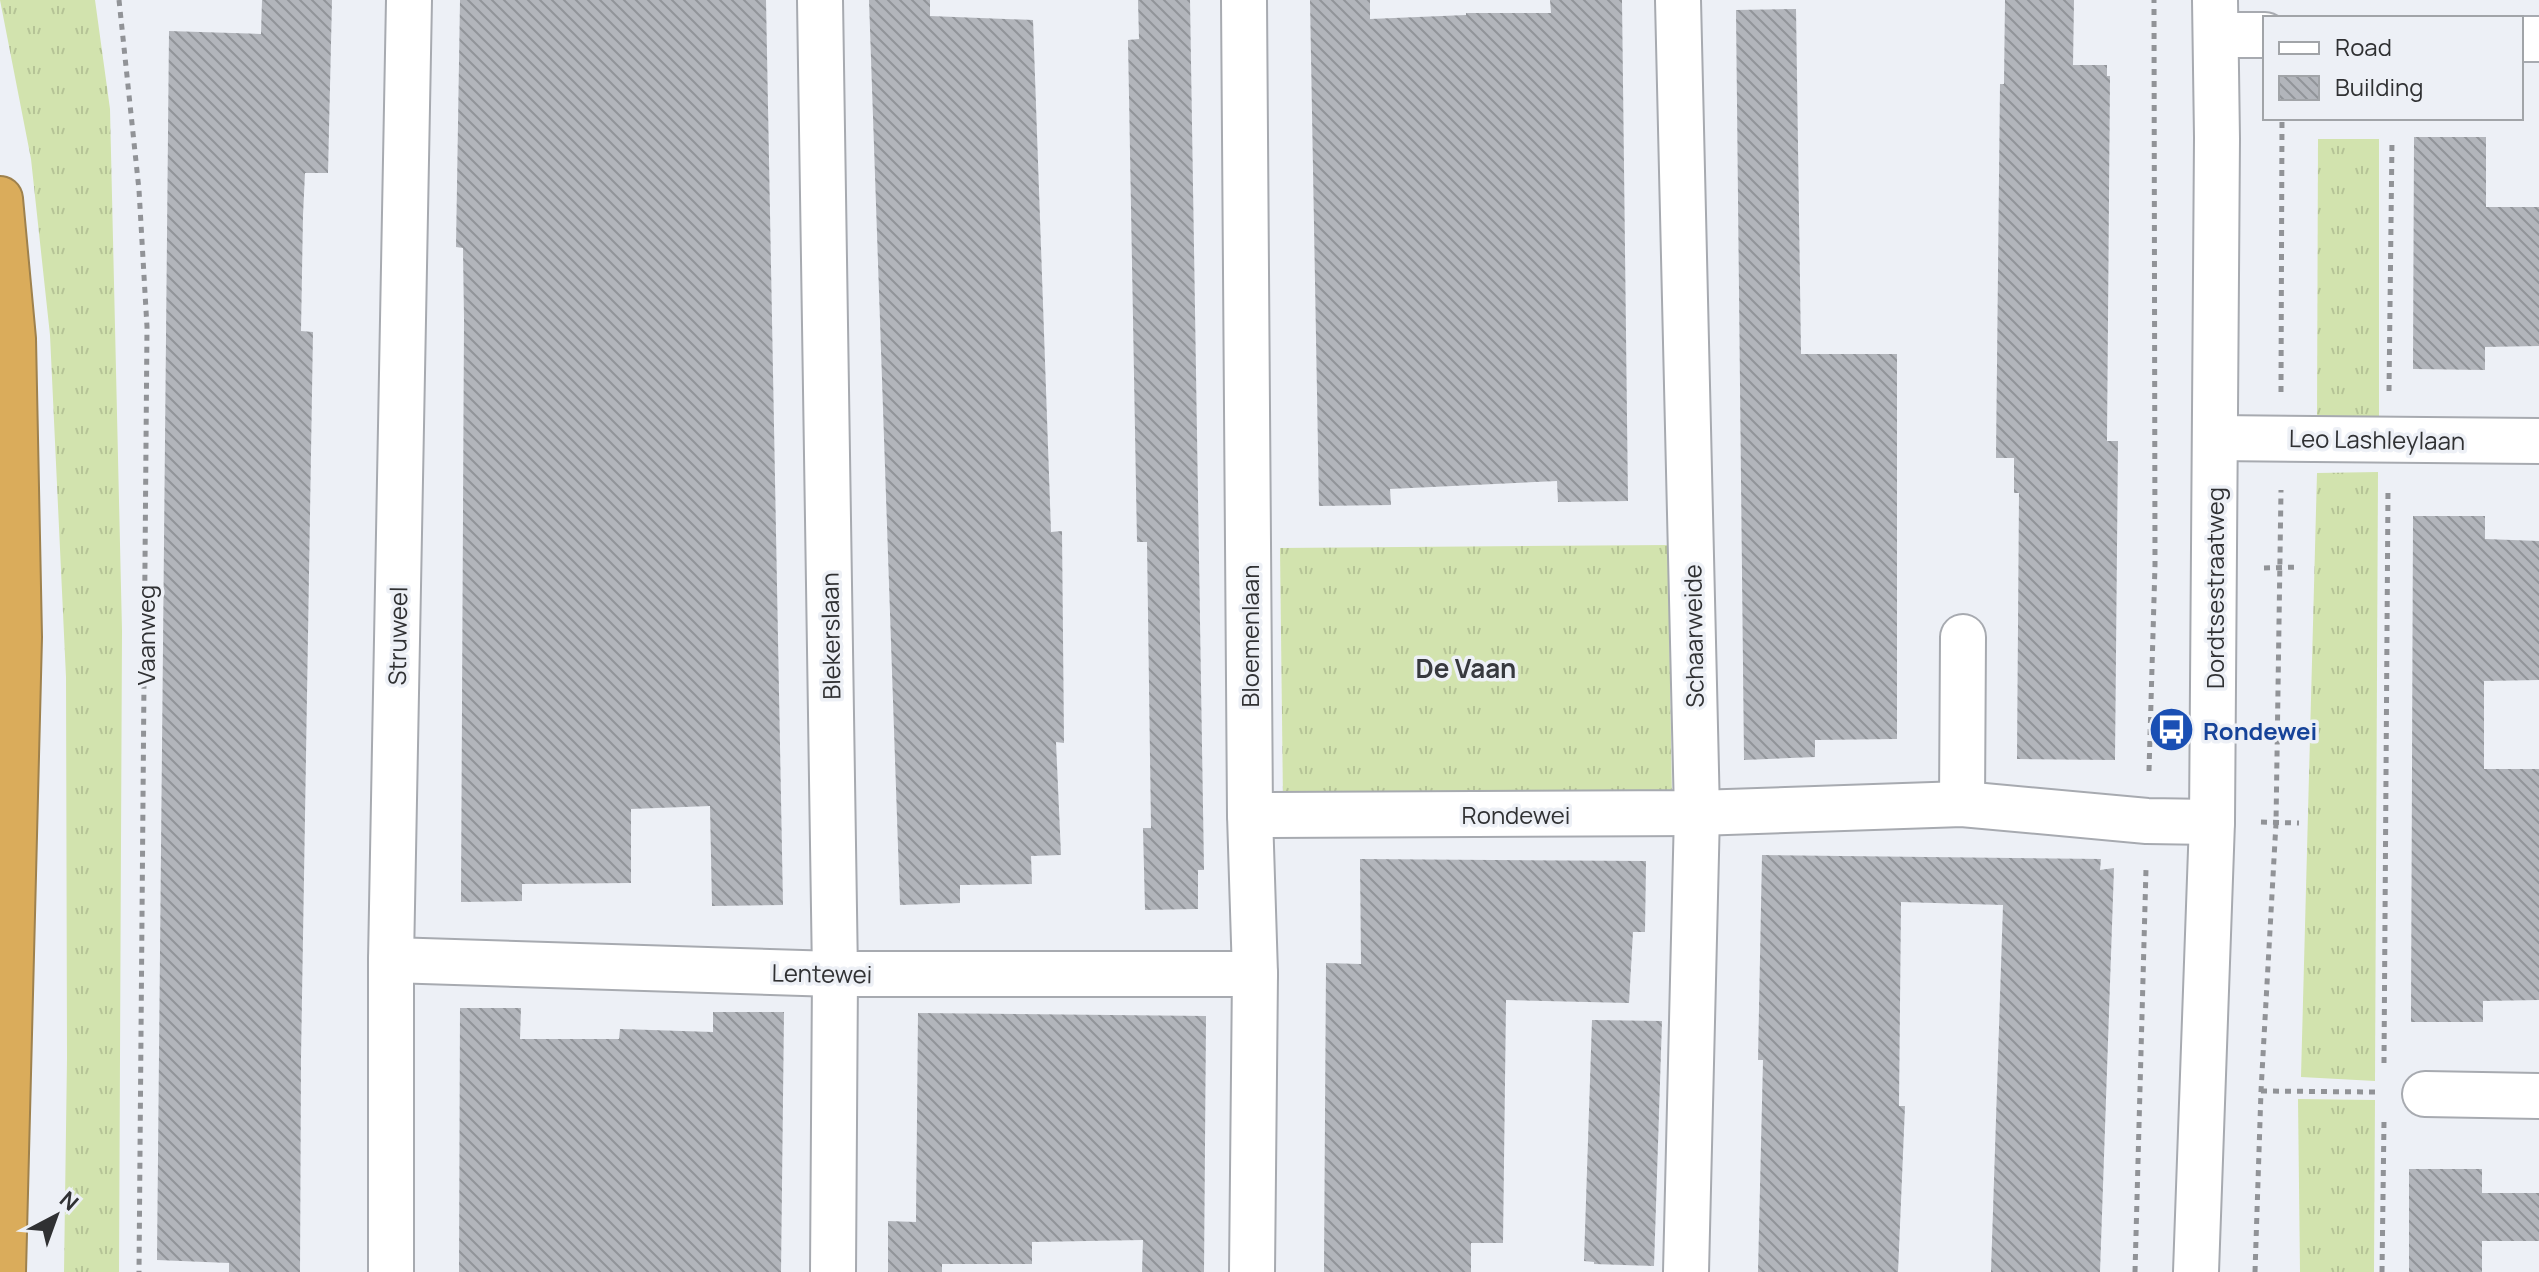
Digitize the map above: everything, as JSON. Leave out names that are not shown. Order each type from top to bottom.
[{"type":"highway","points":[[0,199],[13,339],[19,637],[3,1272]]},
{"type":"street","name":"Struweel","points":[[391,1272],[391,960],[409,0]]},
{"type":"street","name":"Blekerslaan","points":[[820,0],[835,974],[833,1272]]},
{"type":"street","name":"Bloemenlaan","points":[[1244,0],[1250,815],[1255,974],[1252,1272]]},
{"type":"street","name":"Schaarweide","points":[[1678,0],[1697,813],[1686,1272]]},
{"type":"street","points":[[2216,17],[2263,34]]},
{"type":"street","name":"Dordtsestraatweg","points":[[2196,1272],[2212,822],[2216,17]]},
{"type":"street","name":"Leo Lashleylaan","points":[[2215,438],[2539,441]]},
{"type":"street","points":[[1962,804],[1963,637]]},
{"type":"street","name":"Rondewei","points":[[1250,815],[1697,813],[1962,804],[2147,821],[2212,822]]},
{"type":"street","name":"Lentewei","points":[[391,960],[835,974],[1255,974]]},
{"type":"street","points":[[2405,1093],[2539,1096]]},
{"type":"path","name":"Vaanweg","points":[[119,0],[139,190],[147,327],[139,1272]]},
{"type":"path","points":[[2135,1272],[2155,565],[2154,0]]},
{"type":"path","points":[[2255,1272],[2261,1091],[2276,823],[2282,120]]},
{"type":"path","points":[[2382,1272],[2405,1093],[2388,440],[2392,140]]},
{"type":"path","points":[[2276,823],[2299,823]]},
{"type":"path","points":[[2261,1091],[2405,1093]]},
{"type":"green space","points":[[0,0],[95,0],[110,109],[122,631],[119,1272],[64,1272],[66,677],[50,335],[31,159]]},
{"type":"green space","points":[[2318,139],[2379,139],[2379,418],[2317,418]]},
{"type":"green space","points":[[2378,472],[2375,1081],[2301,1077],[2317,473]]},
{"type":"green space","points":[[1668,545],[1672,799],[1283,802],[1280,548]]},
{"type":"green space","points":[[2298,1099],[2375,1100],[2374,1272],[2300,1272]]},
{"type":"building","points":[[262,0],[332,0],[328,173],[305,173],[303,215],[301,331],[313,332],[300,1272],[229,1272],[229,1263],[157,1260],[169,31],[261,34]]},
{"type":"building","points":[[460,0],[766,0],[783,905],[712,906],[710,806],[631,809],[631,883],[522,884],[522,901],[461,902],[464,319],[463,248],[456,247]]},
{"type":"building","points":[[869,0],[930,0],[930,16],[1033,20],[1051,532],[1062,531],[1064,743],[1056,742],[1061,855],[1031,856],[1032,884],[960,885],[960,903],[900,905]]},
{"type":"building","points":[[1138,0],[1190,0],[1204,870],[1198,870],[1198,909],[1145,910],[1143,828],[1151,828],[1147,542],[1137,542],[1128,40],[1139,39]]},
{"type":"building","points":[[1310,0],[1370,0],[1370,19],[1466,13],[1551,13],[1550,0],[1622,0],[1628,501],[1558,502],[1557,481],[1390,489],[1391,505],[1319,506]]},
{"type":"building","points":[[2005,0],[2074,0],[2073,65],[2107,65],[2107,76],[2110,76],[2107,441],[2118,441],[2115,760],[2017,759],[2019,493],[2014,493],[2014,458],[1996,458],[2000,84],[2004,84]]},
{"type":"building","points":[[1796,9],[1801,354],[1897,354],[1897,739],[1815,740],[1815,757],[1744,760],[1736,10]]},
{"type":"building","points":[[2414,137],[2486,137],[2486,207],[2539,207],[2539,346],[2485,347],[2485,370],[2413,369]]},
{"type":"building","points":[[2413,516],[2485,516],[2485,539],[2539,541],[2539,680],[2484,681],[2484,769],[2539,769],[2539,1000],[2483,1001],[2483,1022],[2411,1022]]},
{"type":"building","points":[[1762,855],[2101,859],[2100,870],[2114,868],[2100,1272],[1991,1272],[2003,905],[1901,902],[1899,1106],[1905,1106],[1898,1272],[1758,1272],[1763,1060],[1758,1060]]},
{"type":"building","points":[[1360,859],[1646,861],[1645,932],[1633,932],[1629,1003],[1506,1000],[1503,1243],[1471,1243],[1471,1272],[1324,1272],[1326,963],[1361,964]]},
{"type":"building","points":[[460,1008],[521,1008],[520,1039],[619,1039],[620,1029],[713,1032],[713,1012],[784,1012],[781,1272],[459,1272]]},
{"type":"building","points":[[918,1013],[1206,1016],[1204,1272],[1142,1272],[1143,1240],[1032,1242],[1032,1264],[942,1264],[942,1272],[888,1272],[888,1221],[916,1222]]},
{"type":"building","points":[[1592,1020],[1662,1021],[1654,1266],[1584,1261]]},
{"type":"building","points":[[2409,1169],[2482,1169],[2482,1193],[2539,1193],[2539,1241],[2482,1241],[2482,1272],[2409,1272]]},
{"type":"place","name":"Rondewei","points":[[2172,730]]},
{"type":"district","name":"De Vaan","points":[[1466,668]]}]
